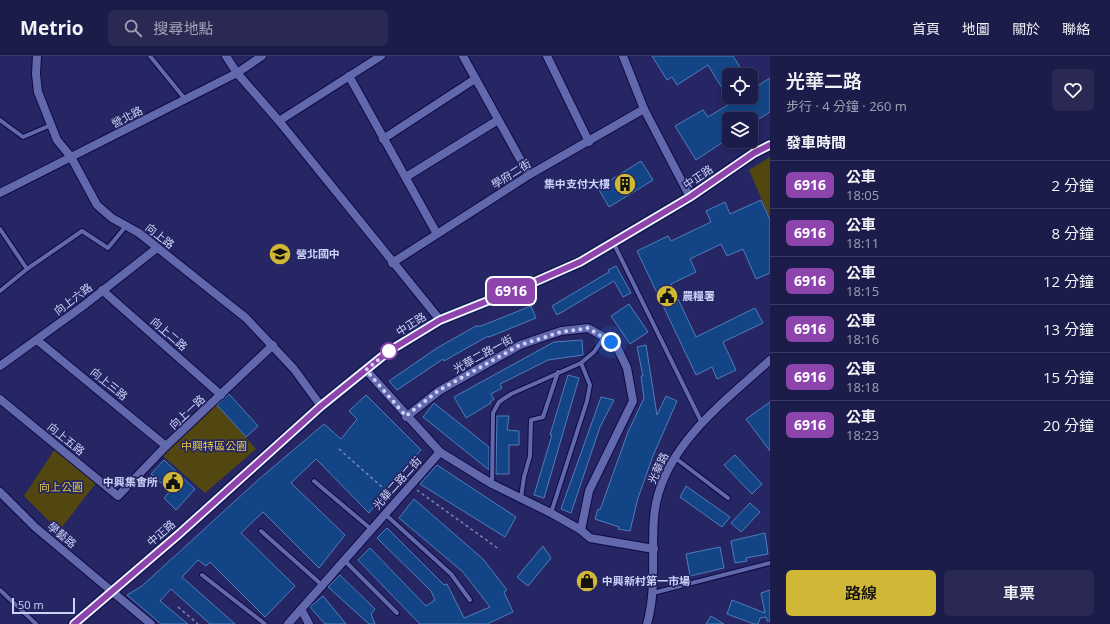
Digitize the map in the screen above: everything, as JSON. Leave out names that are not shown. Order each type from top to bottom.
[{"type":"main road","name":"中正路","points":[[74,624],[321,406],[389,351],[440,320],[566,268],[690,197],[754,153],[770,145]]},
{"type":"street","name":"向上路","points":[[37,56],[36,74],[38,92],[57,140],[72,158],[97,205],[112,218],[139,233],[246,318],[294,369],[321,406]]},
{"type":"street","points":[[226,56],[237,73],[280,121],[392,263],[440,320]]},
{"type":"street","name":"營北路","points":[[0,193],[72,158],[237,73],[262,56]]},
{"type":"street","points":[[280,121],[381,56]]},
{"type":"street","points":[[463,56],[529,175]]},
{"type":"street","points":[[547,56],[589,142]]},
{"type":"street","points":[[623,56],[644,109],[690,197]]},
{"type":"street","points":[[349,76],[437,234]]},
{"type":"street","points":[[383,139],[475,79]]},
{"type":"street","name":"學府二街","points":[[392,263],[529,175],[589,142],[644,109]]},
{"type":"street","points":[[406,177],[498,120]]},
{"type":"street","name":"向上六路","points":[[0,366],[37,340],[157,248]]},
{"type":"street","name":"向上二路","points":[[102,290],[221,395]]},
{"type":"street","name":"光華二路一街","points":[[406,416],[438,391],[520,345],[561,332],[588,328],[604,337],[617,347],[627,368],[633,400],[589,491],[580,530]]},
{"type":"street","name":"向上三路","points":[[37,340],[166,446]]},
{"type":"street","name":"向上一路","points":[[118,496],[166,446],[273,345]]},
{"type":"street","name":"光華路","points":[[647,624],[653,593],[654,517],[660,485],[674,457],[703,424],[770,360]]},
{"type":"street","points":[[366,370],[440,452],[492,484],[580,530],[590,538],[654,549]]},
{"type":"street","name":"向上五路","points":[[0,400],[118,496]]},
{"type":"street","name":"光華二路二街","points":[[288,624],[440,452]]},
{"type":"street","name":"學藝路","points":[[0,492],[35,527],[152,624]]},
{"type":"street","points":[[301,609],[309,624]]},
{"type":"lane","points":[[150,56],[186,99]]},
{"type":"lane","points":[[0,120],[23,137],[51,125]]},
{"type":"lane","points":[[0,291],[27,269],[82,231],[108,248],[126,226]]},
{"type":"lane","points":[[0,228],[27,269]]},
{"type":"lane","points":[[613,242],[703,424]]},
{"type":"lane","points":[[492,484],[493,413],[499,402],[511,394],[558,372],[582,363],[594,352],[604,337]]},
{"type":"lane","points":[[550,513],[587,401],[590,385],[582,363]]},
{"type":"lane","points":[[520,499],[530,456],[530,420],[543,417],[558,372]]},
{"type":"lane","points":[[674,457],[728,498]]},
{"type":"lane","points":[[314,481],[371,529]]},
{"type":"lane","points":[[384,514],[451,574],[470,600]]},
{"type":"lane","points":[[261,531],[322,585]]},
{"type":"lane","points":[[344,560],[397,613]]},
{"type":"lane","points":[[653,593],[770,563]]},
{"type":"lane","points":[[202,575],[265,624]]},
{"type":"lane","points":[[0,590],[36,624]]},
{"type":"path","points":[[339,449],[397,500]]},
{"type":"path","points":[[410,486],[500,550]]},
{"type":"path","points":[[178,607],[198,624]]},
{"type":"green space","points":[[770,157],[770,219],[749,170]]},
{"type":"green space","name":"中興特區公園","points":[[216,404],[256,449],[205,493],[162,455]]},
{"type":"green space","name":"向上公園","points":[[55,449],[96,483],[59,531],[24,496]]},
{"type":"building","points":[[652,56],[733,56],[741,68],[722,68],[722,88],[708,65],[677,85],[672,77],[667,80]]},
{"type":"building","points":[[770,78],[770,112],[758,120],[758,112],[722,112],[722,143],[696,160],[675,126],[703,110],[708,117],[729,104],[758,104],[758,86]]},
{"type":"building","name":"集中支付大樓","points":[[641,161],[653,180],[609,207],[598,188]]},
{"type":"building","name":"農糧署","points":[[761,200],[770,220],[770,273],[756,279],[743,249],[727,256],[721,244],[690,259],[696,272],[671,284],[696,337],[755,308],[763,323],[723,342],[736,370],[717,379],[712,367],[696,375],[637,251],[668,236],[671,241],[711,222],[706,211],[725,202],[730,214]]},
{"type":"building","points":[[616,266],[631,293],[623,297],[614,281],[557,315],[552,306],[609,272],[608,270]]},
{"type":"building","points":[[629,304],[648,332],[630,344],[611,316]]},
{"type":"building","points":[[531,306],[536,318],[489,337],[488,336],[444,361],[443,359],[397,390],[389,381],[437,348],[476,326],[481,326]]},
{"type":"building","points":[[582,340],[583,355],[548,360],[500,384],[502,388],[491,394],[494,399],[490,402],[491,403],[466,418],[454,397],[554,342]]},
{"type":"building","points":[[646,345],[657,415],[666,396],[677,401],[653,456],[638,498],[630,531],[618,529],[619,527],[595,519],[598,509],[600,510],[628,432],[644,398],[641,376],[643,376],[637,347]]},
{"type":"building","points":[[568,375],[579,378],[544,498],[534,495]]},
{"type":"building","points":[[229,394],[258,426],[246,437],[217,405]]},
{"type":"building","points":[[366,395],[421,450],[381,495],[382,496],[369,513],[316,459],[291,483],[345,535],[319,568],[263,512],[241,533],[295,586],[265,617],[210,562],[206,566],[198,560],[182,577],[235,624],[210,624],[171,589],[160,601],[188,624],[161,624],[127,595],[142,586],[258,480],[324,424],[341,439],[357,419],[349,411]]},
{"type":"building","points":[[601,397],[614,400],[600,427],[571,513],[561,509]]},
{"type":"building","points":[[770,402],[770,451],[746,419]]},
{"type":"building","points":[[434,403],[489,447],[489,470],[423,417]]},
{"type":"building","points":[[497,416],[509,416],[507,430],[519,431],[519,445],[509,445],[509,474],[496,474]]},
{"type":"building","points":[[735,455],[762,484],[752,494],[724,465]]},
{"type":"building","name":"中興集會所","points":[[164,460],[195,489],[176,510],[164,498],[170,491],[151,474]]},
{"type":"building","points":[[437,465],[516,517],[505,537],[420,484]]},
{"type":"building","points":[[686,486],[730,517],[722,527],[680,497]]},
{"type":"building","points":[[414,499],[483,559],[507,590],[504,592],[513,612],[487,624],[420,624],[358,560],[370,548],[426,606],[435,600],[431,591],[377,538],[387,528],[444,585],[447,584],[464,618],[490,607],[463,572],[399,518]]},
{"type":"building","points":[[750,503],[760,512],[741,532],[731,523]]},
{"type":"building","points":[[765,533],[768,554],[746,558],[747,561],[735,563],[731,541]]},
{"type":"building","points":[[543,546],[551,558],[528,586],[517,577]]},
{"type":"building","points":[[720,547],[724,568],[690,576],[686,554]]},
{"type":"building","points":[[340,575],[375,609],[371,614],[375,624],[369,624],[328,587]]},
{"type":"building","points":[[770,590],[770,621],[767,621],[766,617],[760,618],[758,624],[754,624],[727,614],[732,600],[765,613],[761,593]]},
{"type":"building","points":[[323,596],[346,624],[325,624],[310,607]]},
{"type":"building","points":[[711,616],[724,624],[706,624]]},
{"type":"bus line","name":"6916","points":[[74,624],[179,534],[321,406],[389,351],[440,320],[580,262],[690,197],[754,153],[770,145]]},
{"type":"place","name":"集中支付大樓","points":[[625,184]]},
{"type":"place","name":"營北國中","points":[[280,254]]},
{"type":"place","name":"農糧署","points":[[667,296]]},
{"type":"place","name":"中興集會所","points":[[173,482]]},
{"type":"place","name":"中興新村第一市場","points":[[587,581]]},
{"type":"route","points":[[389,351],[366,370],[406,416],[438,391],[478,370],[520,345],[561,332],[588,328],[611,342]]}]
